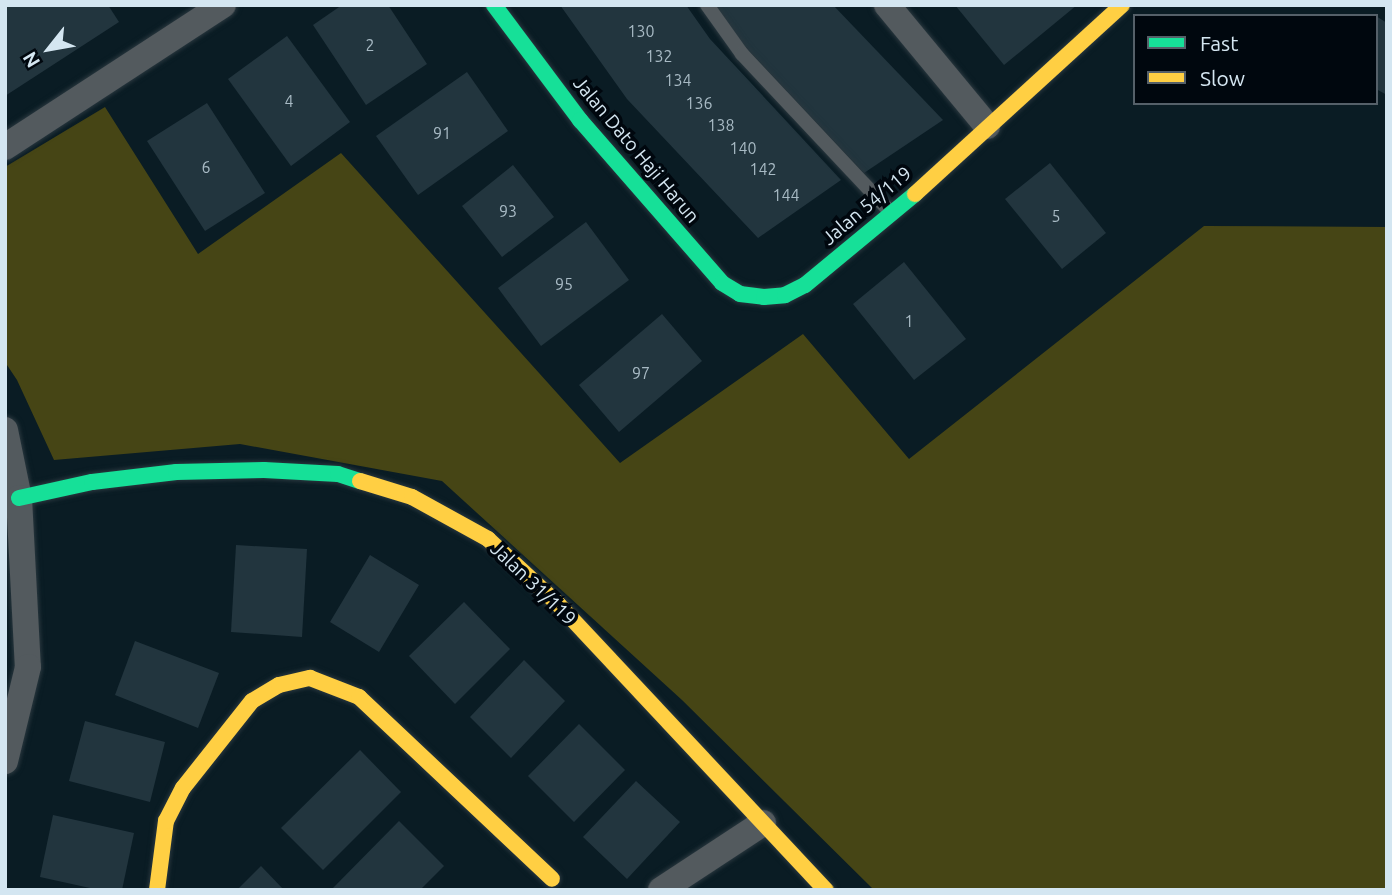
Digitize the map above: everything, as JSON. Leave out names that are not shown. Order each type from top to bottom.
[{"type":"street","points":[[5,147],[223,5]]},
{"type":"street","name":"Jalan Dato Haji Harun","points":[[494,5],[580,120],[722,283],[740,294],[764,298]]},
{"type":"street","points":[[887,5],[987,127]]},
{"type":"street","name":"Jalan 54/119","points":[[764,298],[785,295],[805,285],[893,215],[1122,5]]},
{"type":"street","points":[[5,430],[19,498],[17,671],[5,761]]},
{"type":"street","name":"Jalan 31/119","points":[[19,498],[92,482],[176,472],[264,470],[338,474],[412,497],[488,539],[558,604],[826,890]]},
{"type":"street","points":[[157,890],[166,821],[183,788],[252,701],[279,685],[310,678],[359,697],[552,879]]},
{"type":"street","points":[[661,890],[763,823]]},
{"type":"lane","points":[[707,5],[742,54],[893,215]]},
{"type":"shaded area","points":[[105,107],[198,254],[341,153],[620,463],[803,334],[909,459],[1204,226],[1387,227],[1387,890],[874,890],[682,700],[442,481],[240,444],[54,460],[17,380],[5,362],[5,167]]},
{"type":"building","points":[[5,5],[108,5],[119,22],[5,96]]},
{"type":"building","points":[[342,5],[388,5],[427,64],[366,105],[313,25]]},
{"type":"building","points":[[560,5],[686,5],[710,39],[841,180],[758,238],[627,99]]},
{"type":"building","points":[[715,5],[833,5],[943,120],[864,173],[739,40]]},
{"type":"building","points":[[955,5],[1077,5],[1004,65]]},
{"type":"building","points":[[1378,17],[1387,23],[1387,95],[1378,90]]},
{"type":"building","points":[[287,36],[350,122],[291,166],[228,79]]},
{"type":"building","points":[[467,72],[508,131],[418,195],[376,136]]},
{"type":"building","points":[[207,103],[265,193],[205,231],[147,141]]},
{"type":"building","points":[[1050,163],[1106,233],[1062,269],[1005,199]]},
{"type":"building","points":[[513,165],[554,217],[502,257],[462,206]]},
{"type":"building","points":[[586,222],[629,280],[541,346],[498,288]]},
{"type":"building","points":[[904,262],[966,339],[914,380],[853,304]]},
{"type":"building","points":[[662,314],[702,361],[619,432],[579,385]]},
{"type":"building","points":[[236,545],[307,549],[302,637],[231,632]]},
{"type":"building","points":[[370,555],[419,585],[379,652],[330,622]]},
{"type":"building","points":[[464,602],[510,649],[455,704],[409,656]]},
{"type":"building","points":[[135,641],[219,673],[198,728],[115,695]]},
{"type":"building","points":[[524,660],[565,701],[511,758],[470,717]]},
{"type":"building","points":[[85,721],[165,742],[150,802],[69,781]]},
{"type":"building","points":[[579,724],[625,770],[574,822],[528,776]]},
{"type":"building","points":[[360,750],[401,792],[323,870],[281,828]]},
{"type":"building","points":[[636,781],[680,822],[627,879],[583,837]]},
{"type":"building","points":[[53,815],[134,833],[122,890],[99,890],[40,877]]},
{"type":"building","points":[[399,821],[444,866],[420,890],[331,890]]},
{"type":"building","points":[[261,866],[284,890],[237,890]]},
{"type":"traffic: fast","points":[[494,5],[580,120],[722,283],[740,294],[764,297],[785,295],[805,285],[915,194]]},
{"type":"traffic: fast","points":[[19,498],[92,482],[176,472],[264,470],[338,474],[360,481]]},
{"type":"traffic: slow","points":[[915,194],[1122,5]]},
{"type":"traffic: slow","points":[[360,481],[412,497],[488,539],[558,604],[826,890]]},
{"type":"traffic: slow","points":[[157,890],[166,821],[183,788],[252,701],[279,685],[310,678],[359,697],[552,879]]}]
